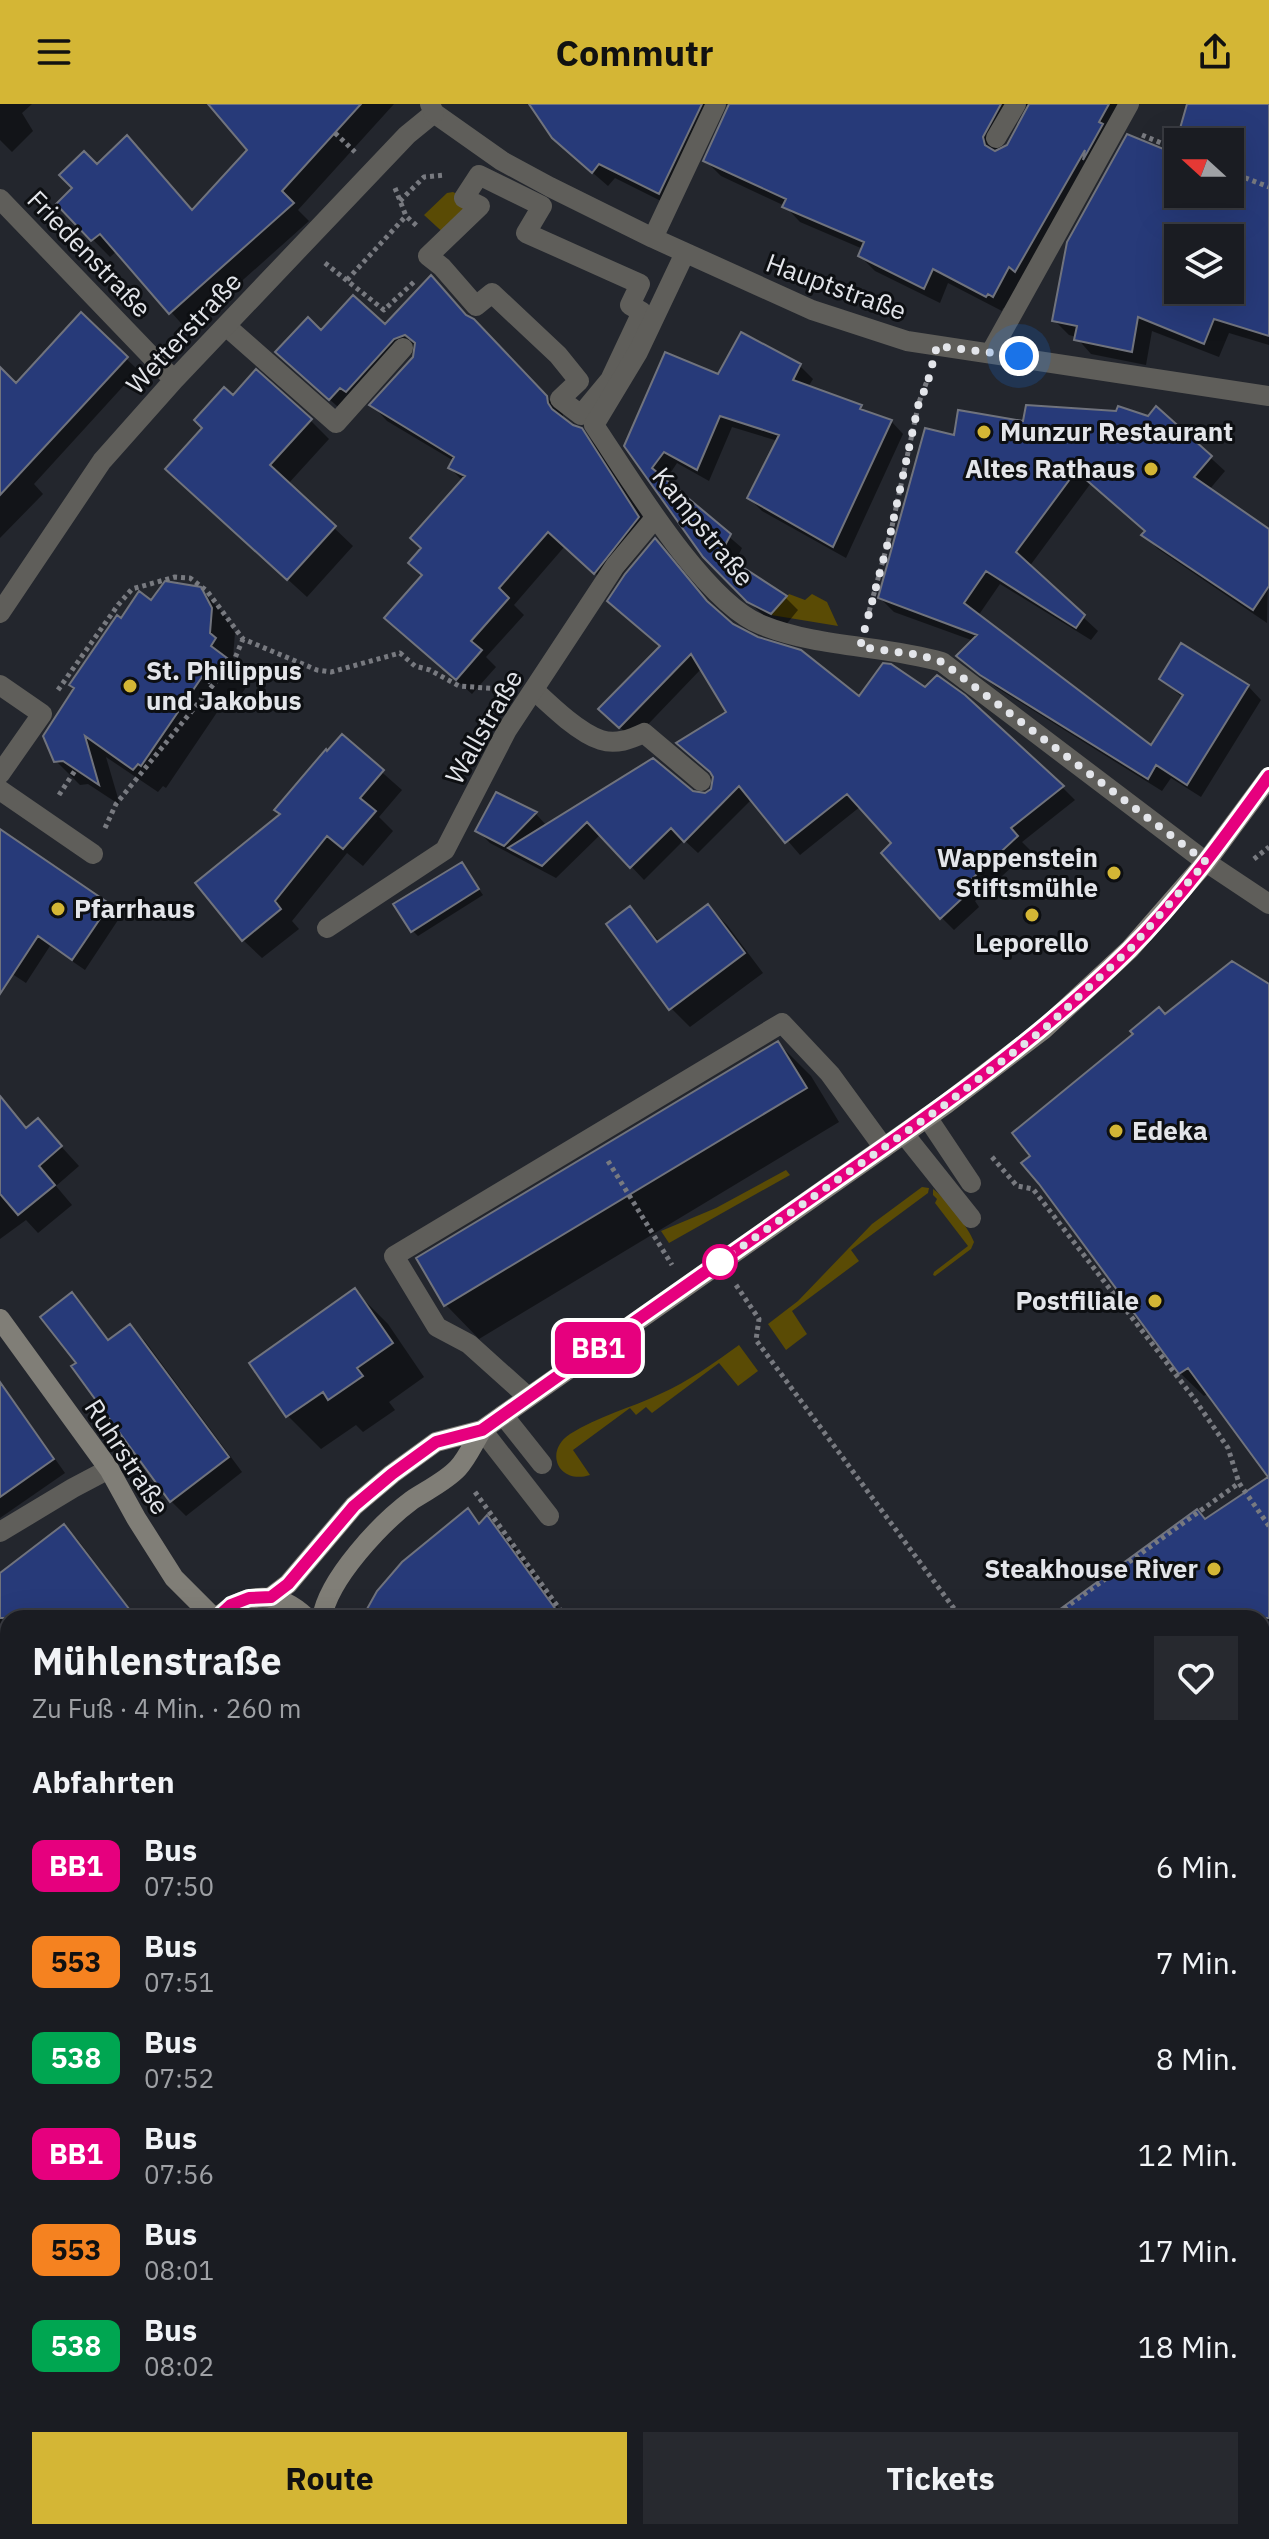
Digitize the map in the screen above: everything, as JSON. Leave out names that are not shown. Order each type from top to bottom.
[{"type":"main road","points":[[271,1597],[288,1584],[354,1506],[392,1474],[436,1442],[482,1430],[904,1134],[1044,1029],[1130,949],[1206,862],[1269,777]]},
{"type":"main road","name":"Ruhrstraße","points":[[0,1319],[109,1469],[174,1578],[208,1610]]},
{"type":"main road","points":[[324,1610],[344,1572],[373,1536],[408,1503],[458,1468],[482,1430]]},
{"type":"main road","points":[[225,1610],[249,1598],[271,1597],[299,1610]]},
{"type":"street","points":[[653,238],[716,104]]},
{"type":"street","points":[[996,138],[1016,104]]},
{"type":"street","points":[[991,352],[1129,104]]},
{"type":"street","name":"Hauptstraße","points":[[434,107],[502,161],[653,238],[812,310],[907,341],[1269,396]]},
{"type":"street","name":"Wetterstraße","points":[[0,613],[102,461],[174,380],[434,107]]},
{"type":"street","points":[[479,175],[542,206],[526,233],[640,284],[630,305],[642,312],[610,380],[581,415],[560,399],[579,381],[558,355],[492,293],[476,306],[442,267],[428,256],[480,206],[464,198],[472,187],[479,175]]},
{"type":"street","name":"Friedenstraße","points":[[0,199],[174,380]]},
{"type":"street","name":"Kampstraße","points":[[685,253],[638,352],[594,425],[655,518],[704,578],[742,614],[759,625],[860,647],[920,655],[942,662],[1206,862],[1269,904]]},
{"type":"street","points":[[226,326],[336,423],[403,348]]},
{"type":"street","name":"Wallstraße","points":[[327,928],[445,850],[507,730],[615,566],[655,518]]},
{"type":"street","points":[[0,685],[42,714],[0,774]]},
{"type":"street","points":[[534,690],[561,715],[602,741],[623,742],[644,733],[701,781]]},
{"type":"street","points":[[0,790],[93,854]]},
{"type":"street","points":[[528,1397],[469,1344],[437,1327],[394,1256],[782,1023],[830,1074],[884,1148]]},
{"type":"street","points":[[927,1117],[971,1183]]},
{"type":"street","points":[[904,1134],[971,1218]]},
{"type":"street","points":[[503,1415],[542,1464]]},
{"type":"street","points":[[482,1430],[549,1516]]},
{"type":"street","points":[[0,1532],[109,1469]]},
{"type":"path","points":[[1118,124],[1164,144]]},
{"type":"path","points":[[374,170],[394,187],[406,216],[421,230]]},
{"type":"path","points":[[400,201],[424,177],[442,174],[472,187]]},
{"type":"path","points":[[1244,177],[1269,187]]},
{"type":"path","points":[[347,280],[406,216]]},
{"type":"path","points":[[303,245],[384,310],[423,273]]},
{"type":"path","points":[[860,647],[891,531],[919,402],[927,385],[937,346]]},
{"type":"path","points":[[42,714],[132,589],[175,577],[190,578],[207,591],[243,639],[317,670],[331,672],[400,653],[415,666],[430,670],[459,686],[534,690]]},
{"type":"path","points":[[93,854],[116,804],[235,658],[243,639]]},
{"type":"path","points":[[593,1138],[685,1287]]},
{"type":"path","points":[[987,1151],[1017,1186],[1033,1189],[1184,1385],[1228,1448],[1239,1483],[1269,1526]]},
{"type":"path","points":[[720,1262],[759,1319],[756,1340],[955,1610]]},
{"type":"path","points":[[458,1468],[560,1610]]},
{"type":"path","points":[[1062,1610],[1239,1483]]},
{"type":"shaded area","points":[[453,192],[480,206],[448,237],[424,215],[447,193]]},
{"type":"shaded area","points":[[789,594],[805,600],[812,594],[827,602],[838,626],[771,615]]},
{"type":"shaded area","points":[[786,1170],[790,1175],[669,1243],[661,1231],[716,1208]]},
{"type":"shaded area","points":[[922,1187],[929,1188],[928,1193],[851,1250],[859,1261],[792,1311],[807,1334],[786,1350],[768,1324],[798,1301],[872,1224]]},
{"type":"shaded area","points":[[933,1189],[956,1213],[974,1242],[971,1249],[935,1276],[934,1272],[968,1246],[935,1203],[937,1199]]},
{"type":"shaded area","points":[[739,1345],[758,1371],[738,1386],[719,1363],[652,1413],[646,1407],[636,1415],[630,1408],[573,1450],[590,1475],[570,1475],[558,1465],[557,1449],[570,1434],[671,1389]]},
{"type":"building","points":[[208,104],[361,104],[282,191],[294,203],[169,314],[100,234],[91,241],[56,204],[72,188],[59,175],[84,151],[97,164],[127,135],[192,210],[247,150]]},
{"type":"building","points":[[529,104],[702,104],[659,194],[599,164],[592,173],[552,138]]},
{"type":"building","points":[[729,104],[1001,104],[983,137],[985,145],[995,151],[1007,145],[1029,104],[1109,104],[1099,122],[1103,124],[1083,160],[1085,150],[1015,272],[1009,267],[993,297],[988,294],[986,297],[933,269],[924,289],[858,256],[864,242],[782,207],[786,199],[703,161]]},
{"type":"building","points":[[1187,104],[1269,104],[1269,336],[1214,319],[1204,344],[1138,317],[1132,352],[1074,340],[1077,326],[1052,321],[1067,242],[1127,134],[1164,149],[1164,208],[1244,208],[1244,128],[1180,128]]},
{"type":"building","points":[[431,275],[466,315],[474,319],[547,396],[552,409],[582,428],[639,517],[594,574],[548,532],[499,588],[509,598],[471,641],[482,650],[456,680],[384,618],[422,575],[408,563],[421,548],[410,538],[465,476],[448,468],[454,457],[369,405],[413,357],[415,343],[405,335],[394,339],[346,392],[340,388],[329,400],[275,352],[308,317],[321,330],[353,295],[385,324]]},
{"type":"building","points":[[81,312],[128,357],[0,495],[0,367],[16,383]]},
{"type":"building","points":[[741,332],[801,364],[793,380],[862,405],[860,409],[892,420],[833,547],[747,498],[779,435],[720,416],[697,470],[664,452],[652,468],[731,534],[721,553],[787,596],[771,614],[747,602],[703,557],[624,446],[665,352],[718,374]]},
{"type":"building","points":[[256,369],[312,419],[270,465],[336,526],[287,580],[165,469],[202,428],[194,420],[224,387],[233,395]]},
{"type":"building","points":[[1026,405],[1116,411],[1118,406],[1148,416],[1156,406],[1212,456],[1194,477],[1269,529],[1269,586],[1253,610],[1141,535],[1145,531],[1076,471],[1016,552],[1085,615],[1076,628],[986,571],[964,603],[1151,745],[1183,695],[1159,679],[1181,643],[1249,685],[1187,785],[1156,765],[1148,779],[980,675],[956,656],[977,635],[878,598],[925,428],[954,435],[958,410],[1023,421]]},
{"type":"building","points":[[655,538],[707,601],[733,624],[758,637],[801,650],[859,696],[883,663],[891,664],[925,687],[937,675],[965,695],[1064,786],[1011,828],[1018,836],[963,887],[968,893],[940,919],[881,853],[891,843],[847,794],[785,843],[739,786],[684,842],[671,828],[630,868],[587,822],[542,866],[508,848],[653,758],[693,791],[705,793],[711,789],[713,777],[710,772],[676,743],[726,712],[691,654],[619,728],[598,709],[660,646],[607,601]]},
{"type":"building","name":"St. Philippus und Jakobus","points":[[165,581],[201,587],[212,608],[210,633],[216,638],[211,646],[227,658],[209,683],[202,677],[141,766],[138,764],[133,770],[85,736],[99,785],[63,761],[54,762],[43,736],[74,688],[69,685],[117,615],[121,618],[139,591],[151,600]]},
{"type":"building","points":[[342,734],[384,770],[360,798],[376,811],[343,849],[327,836],[275,901],[281,909],[242,941],[195,883],[280,814],[274,810]]},
{"type":"building","points":[[496,792],[537,812],[504,846],[475,831]]},
{"type":"building","points":[[0,829],[110,904],[72,960],[38,936],[0,994]]},
{"type":"building","points":[[462,862],[479,889],[411,932],[393,904]]},
{"type":"building","points":[[708,904],[745,953],[669,1010],[606,924],[630,906],[657,942]]},
{"type":"building","points":[[1232,961],[1269,984],[1269,1610],[1059,1610],[1197,1509],[1205,1519],[1268,1477],[1188,1368],[1179,1374],[1021,1163],[1030,1156],[1012,1133],[1133,1034],[1130,1031],[1159,1007],[1165,1014]]},
{"type":"building","points":[[778,1041],[807,1088],[444,1306],[416,1258]]},
{"type":"building","points":[[0,1096],[26,1128],[38,1118],[62,1146],[39,1166],[55,1185],[18,1215],[0,1194]]},
{"type":"building","points":[[355,1288],[393,1343],[357,1368],[363,1376],[328,1400],[323,1392],[286,1417],[249,1363]]},
{"type":"building","points":[[72,1292],[108,1340],[130,1324],[229,1457],[170,1502],[71,1366],[76,1363],[40,1317]]},
{"type":"building","points":[[0,1382],[54,1459],[0,1497]]},
{"type":"building","points":[[468,1508],[479,1524],[487,1515],[556,1610],[366,1610],[377,1591],[402,1562]]},
{"type":"building","points":[[64,1524],[130,1610],[0,1610],[0,1573]]},
{"type":"bus line","name":"BB1","points":[[226,1610],[249,1598],[271,1597],[288,1584],[354,1506],[392,1474],[436,1442],[482,1430],[946,1104],[1044,1029],[1155,922],[1206,862],[1269,776]]},
{"type":"place","name":"Munzur Restaurant","points":[[984,432]]},
{"type":"place","name":"Altes Rathaus","points":[[1151,469]]},
{"type":"place","name":"St. Philippus und Jakobus","points":[[130,686]]},
{"type":"place","name":"Wappenstein Stiftsmühle","points":[[1114,873]]},
{"type":"place","name":"Pfarrhaus","points":[[58,909]]},
{"type":"place","name":"Leporello","points":[[1032,915]]},
{"type":"place","name":"Edeka","points":[[1116,1131]]},
{"type":"place","name":"Postfiliale","points":[[1155,1301]]},
{"type":"place","name":"Steakhouse River","points":[[1214,1569]]},
{"type":"route","points":[[720,1262],[946,1104],[1044,1029],[1130,949],[1206,862],[1074,764],[954,669],[920,655],[860,647],[891,531],[919,402],[927,385],[937,346],[1019,356]]}]
